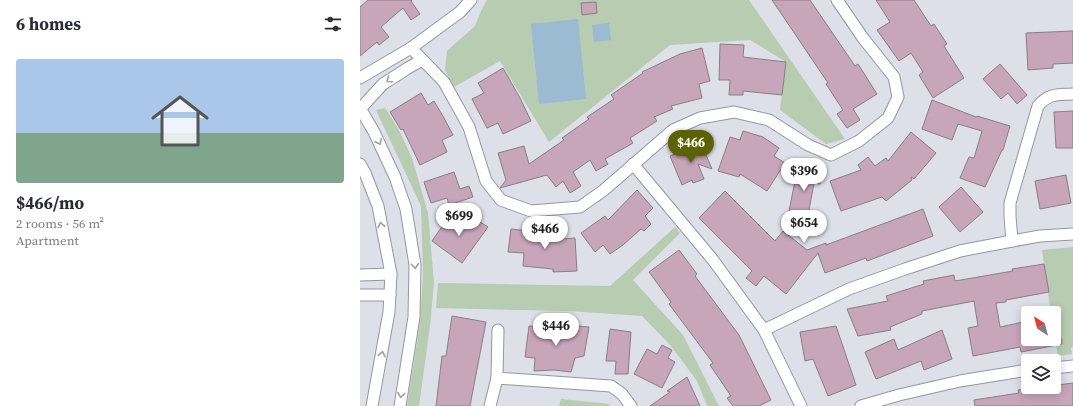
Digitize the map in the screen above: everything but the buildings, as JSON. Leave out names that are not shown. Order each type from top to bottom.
[{"type":"street","points":[[360,78],[411,48],[460,12],[471,0]]},
{"type":"street","points":[[411,48],[444,82],[469,127],[486,181],[501,200],[531,210],[580,207],[604,190],[673,130],[700,118],[734,112],[769,120],[808,145],[831,155],[859,141],[888,118],[898,97],[894,77],[863,38],[837,0]]},
{"type":"street","points":[[400,406],[414,317],[415,265],[406,209],[395,177],[374,132],[360,108],[383,84],[422,60]]},
{"type":"street","points":[[1012,241],[1010,203],[1038,106],[1044,99],[1052,95],[1073,94]]},
{"type":"street","points":[[360,164],[378,206],[390,274],[389,312],[372,406]]},
{"type":"street","points":[[633,164],[713,260],[764,330],[801,406]]},
{"type":"street","points":[[764,330],[849,289],[960,251],[1040,236],[1073,234]]},
{"type":"street","points":[[360,274],[390,274]]},
{"type":"street","points":[[360,295],[390,296]]},
{"type":"street","points":[[490,406],[497,378],[498,330]]},
{"type":"street","points":[[1061,367],[1073,366]]},
{"type":"street","points":[[862,406],[960,381],[1021,371]]},
{"type":"street","points":[[497,378],[611,386],[622,394],[631,406]]},
{"type":"green space","points":[[487,0],[749,0],[845,139],[826,144],[780,110],[786,62],[750,40],[670,45],[549,142],[500,61],[454,87],[445,70],[447,51],[475,26]]},
{"type":"green space","points":[[385,108],[399,130],[412,158],[428,213],[434,283],[430,326],[419,406],[407,406],[420,323],[423,274],[421,206],[376,110]]},
{"type":"green space","points":[[675,227],[680,233],[633,280],[683,335],[719,406],[707,406],[697,381],[671,346],[642,316],[567,311],[436,308],[438,283],[610,286]]},
{"type":"green space","points":[[1073,247],[1072,354],[1061,356],[1061,354],[1058,354],[1056,346],[1061,346],[1061,306],[1050,306],[1042,250]]},
{"type":"green space","points":[[561,399],[610,404],[608,406],[559,406]]},
{"type":"water","points":[[578,19],[586,99],[539,104],[531,24]]},
{"type":"water","points":[[609,23],[611,40],[594,42],[592,25]]}]
